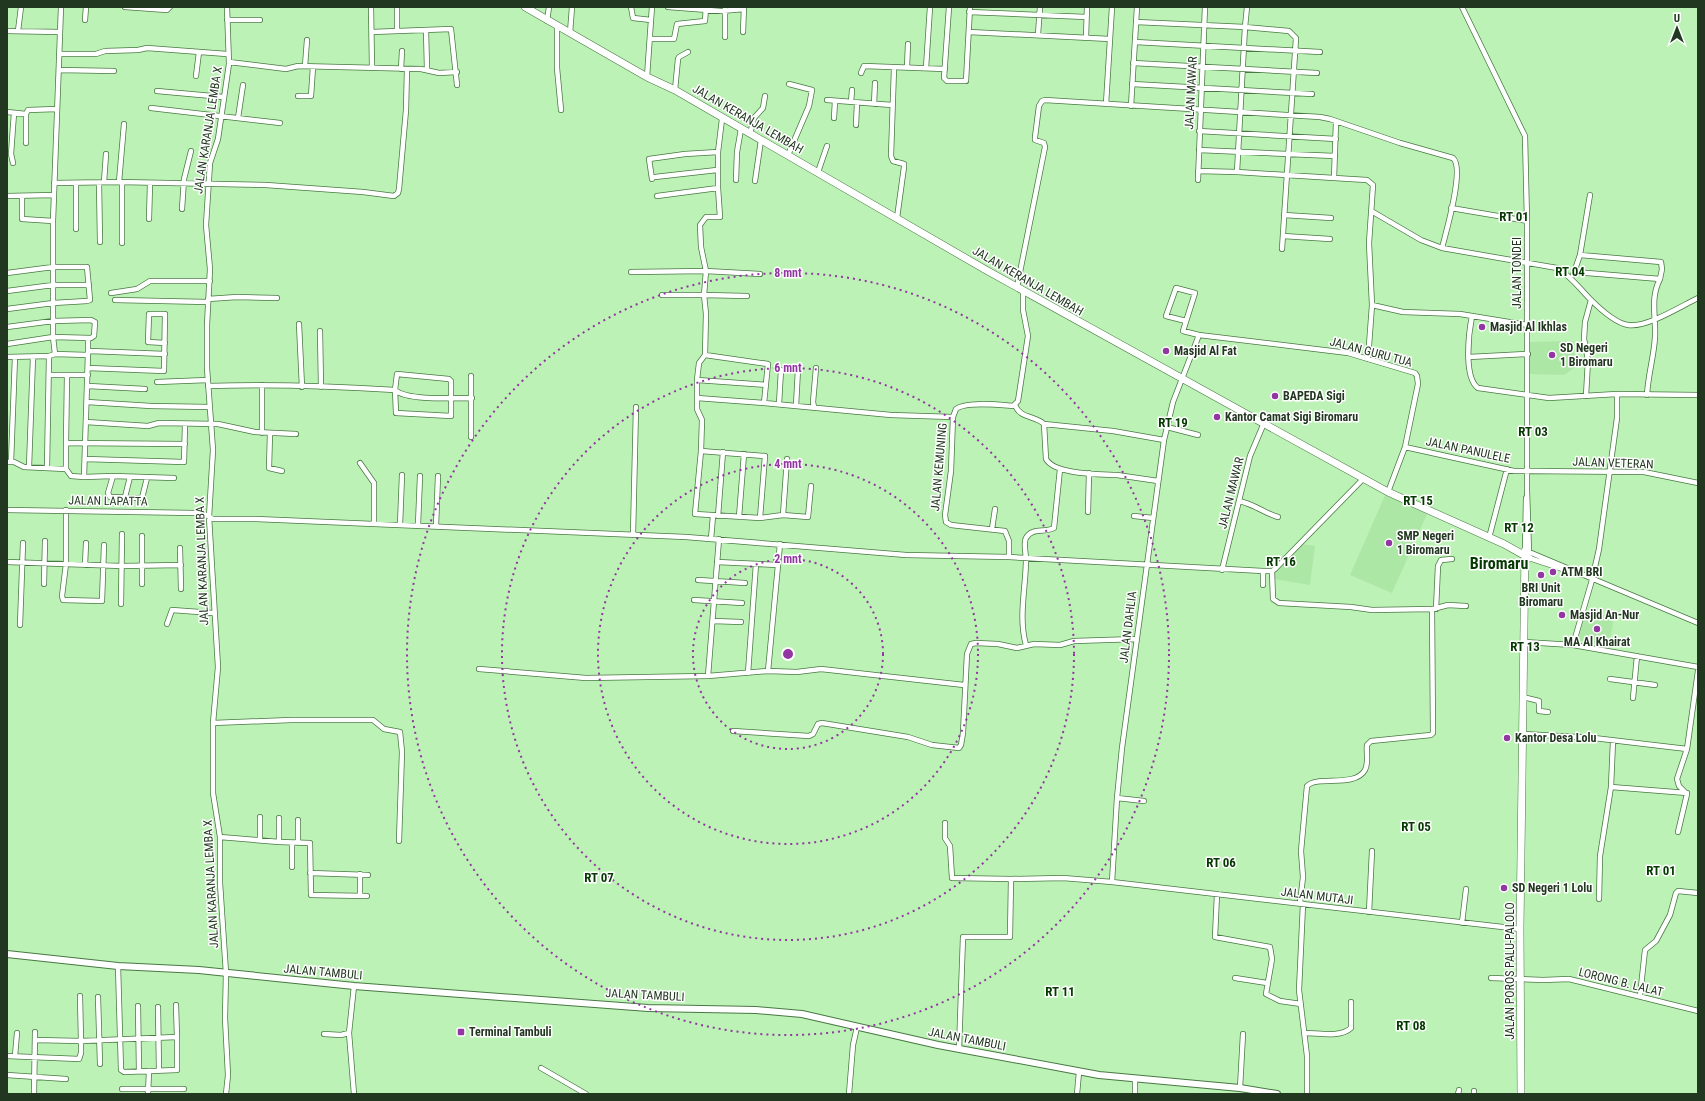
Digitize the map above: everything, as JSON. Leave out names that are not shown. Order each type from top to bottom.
[{"type":"main road","name":"JALAN KERANJA LEMBAH","points":[[524,7],[647,77],[675,90],[722,119],[818,172],[1020,289],[1388,492],[1527,554]]},
{"type":"main road","points":[[1460,524],[1490,534],[1527,554]]},
{"type":"main road","name":"JALAN POROS PALU-PALOLO","points":[[1521,1094],[1520,930],[1523,642],[1527,554]]},
{"type":"street","points":[[18,31],[21,7]]},
{"type":"street","points":[[55,354],[53,337],[53,221],[61,7]]},
{"type":"street","points":[[86,7],[86,20]]},
{"type":"street","points":[[125,7],[167,10],[170,7]]},
{"type":"street","name":"JALAN KARANJA LEMBA X","points":[[226,1094],[228,1075],[225,1018],[226,973],[220,883],[220,837],[213,793],[213,723],[218,673],[213,613],[209,517],[213,459],[208,383],[208,300],[210,281],[206,232],[207,184],[211,157],[218,139],[220,116],[229,62],[227,54],[227,7]]},
{"type":"street","points":[[371,7],[372,68]]},
{"type":"street","points":[[397,7],[397,31]]},
{"type":"street","points":[[547,21],[549,7]]},
{"type":"street","points":[[570,33],[572,7]]},
{"type":"street","points":[[631,7],[633,18],[651,20]]},
{"type":"street","points":[[647,77],[652,7]]},
{"type":"street","points":[[668,7],[725,9],[744,8],[743,32]]},
{"type":"street","points":[[926,68],[930,7]]},
{"type":"street","points":[[949,7],[944,78],[947,81],[966,81],[970,10],[1040,16],[1086,17]]},
{"type":"street","points":[[1038,34],[1040,7]]},
{"type":"street","points":[[1086,37],[1087,7]]},
{"type":"street","points":[[1106,104],[1112,7]]},
{"type":"street","points":[[1131,106],[1137,7]]},
{"type":"street","name":"JALAN MAWAR","points":[[1198,180],[1205,7]]},
{"type":"street","points":[[1237,172],[1247,7]]},
{"type":"street","name":"JALAN TONDEI","points":[[1462,7],[1524,134],[1528,325],[1527,554]]},
{"type":"street","points":[[650,38],[674,39],[677,25],[703,22],[705,20],[706,8]]},
{"type":"street","points":[[725,9],[725,37]]},
{"type":"street","points":[[227,20],[260,20]]},
{"type":"street","points":[[1136,22],[1245,27],[1289,31],[1296,38],[1282,249]]},
{"type":"street","points":[[557,26],[557,68],[561,110]]},
{"type":"street","points":[[372,32],[449,29],[452,31],[457,85]]},
{"type":"street","points":[[426,30],[427,69]]},
{"type":"street","points":[[7,31],[60,32]]},
{"type":"street","points":[[969,32],[1038,34],[1110,39]]},
{"type":"street","points":[[305,66],[307,40]]},
{"type":"street","points":[[1135,42],[1320,52]]},
{"type":"street","points":[[907,67],[908,44]]},
{"type":"street","points":[[60,54],[96,54],[105,51],[138,50],[148,48],[227,54]]},
{"type":"street","points":[[401,69],[402,51]]},
{"type":"street","points":[[196,76],[199,52]]},
{"type":"street","points":[[675,90],[678,59],[688,52]]},
{"type":"street","points":[[229,62],[286,69],[305,66],[427,69],[439,73],[457,72]]},
{"type":"street","points":[[1133,63],[1317,73]]},
{"type":"street","points":[[861,73],[864,66],[945,69]]},
{"type":"street","points":[[298,96],[311,96],[314,67]]},
{"type":"street","points":[[894,68],[891,156],[893,161],[903,163],[904,167],[898,218]]},
{"type":"street","points":[[54,184],[120,182],[150,184],[184,183],[298,186],[396,195],[399,189],[407,69]]},
{"type":"street","points":[[59,70],[114,71]]},
{"type":"street","points":[[874,104],[875,83]]},
{"type":"street","points":[[788,155],[809,106],[812,90],[789,84]]},
{"type":"street","points":[[1132,84],[1312,94]]},
{"type":"street","points":[[238,118],[243,85]]},
{"type":"street","points":[[851,102],[852,90]]},
{"type":"street","points":[[157,91],[223,97]]},
{"type":"street","points":[[750,134],[754,118],[762,112],[765,96]]},
{"type":"street","points":[[827,100],[892,105]]},
{"type":"street","points":[[1164,440],[1114,431],[1044,424],[1038,420],[1021,414],[1015,405],[1019,396],[1028,343],[1028,331],[1020,289],[1045,147],[1044,143],[1035,140],[1040,103],[1045,100],[1240,113],[1290,114],[1330,119],[1400,144],[1453,158],[1457,166],[1451,208],[1442,248]]},
{"type":"street","points":[[834,118],[835,101]]},
{"type":"street","points":[[856,125],[857,103]]},
{"type":"street","points":[[151,108],[280,123]]},
{"type":"street","points":[[26,143],[26,114],[28,110],[57,109]]},
{"type":"street","points":[[7,112],[26,114]]},
{"type":"street","points":[[13,163],[11,154],[14,113]]},
{"type":"street","points":[[722,119],[717,170],[720,217],[706,217],[700,225],[701,247],[706,271],[704,296],[706,314],[705,355],[699,363],[697,380],[697,409],[702,420],[701,451],[695,514],[760,518],[783,515],[808,517],[811,486]]},
{"type":"street","points":[[1334,178],[1336,122]]},
{"type":"street","points":[[122,243],[120,182],[124,124]]},
{"type":"street","points":[[736,180],[737,152],[741,129]]},
{"type":"street","points":[[1199,131],[1239,132],[1336,139]]},
{"type":"street","points":[[755,181],[761,140]]},
{"type":"street","points":[[818,172],[826,146]]},
{"type":"street","points":[[1199,150],[1334,156]]},
{"type":"street","points":[[182,209],[184,183],[191,151]]},
{"type":"street","points":[[717,170],[653,178],[649,159],[685,154],[718,152]]},
{"type":"street","points":[[100,242],[102,182],[106,154]]},
{"type":"street","points":[[1198,171],[1334,178],[1372,182],[1374,188],[1373,212],[1369,243],[1372,305],[1368,359]]},
{"type":"street","points":[[76,183],[76,229]]},
{"type":"street","points":[[149,219],[150,184]]},
{"type":"street","points":[[657,196],[718,188]]},
{"type":"street","points":[[1571,278],[1575,272],[1580,255],[1590,194]]},
{"type":"street","points":[[7,196],[54,195]]},
{"type":"street","points":[[22,196],[22,218],[53,221]]},
{"type":"street","points":[[1451,208],[1527,221]]},
{"type":"street","points":[[1373,212],[1421,240],[1442,248],[1557,268],[1571,278],[1591,300],[1616,320],[1626,325],[1641,324],[1698,298]]},
{"type":"street","points":[[1284,215],[1331,218]]},
{"type":"street","points":[[1283,236],[1330,239]]},
{"type":"street","points":[[1580,255],[1661,262],[1662,269],[1660,279],[1655,289],[1655,335],[1647,394]]},
{"type":"street","points":[[7,273],[53,267],[87,267],[89,285],[88,301],[53,303],[7,309]]},
{"type":"street","points":[[631,272],[706,271],[760,274]]},
{"type":"street","points":[[1575,272],[1660,279]]},
{"type":"street","points":[[111,293],[137,289],[150,281],[210,281]]},
{"type":"street","points":[[7,291],[53,285],[89,285]]},
{"type":"street","points":[[1176,288],[1195,293],[1186,321],[1166,316],[1176,288]]},
{"type":"street","points":[[662,295],[747,296]]},
{"type":"street","points":[[115,300],[208,300],[237,297],[277,298]]},
{"type":"street","points":[[1586,396],[1588,360],[1584,339],[1585,322],[1591,300]]},
{"type":"street","points":[[1372,305],[1417,313],[1472,316],[1528,325]]},
{"type":"street","points":[[88,368],[165,371],[165,354],[165,343],[165,314],[149,314],[148,342],[165,343]]},
{"type":"street","points":[[1472,316],[1469,339],[1469,357],[1476,386],[1528,396],[1549,398],[1617,394],[1698,395]]},
{"type":"street","points":[[7,327],[53,320],[95,322],[94,336],[88,338],[53,337],[7,344]]},
{"type":"street","name":"JALAN GURU TUA","points":[[1186,321],[1183,331],[1199,335],[1322,349],[1368,359],[1412,372],[1417,376],[1418,384],[1405,446],[1388,492]]},
{"type":"street","points":[[299,324],[302,387]]},
{"type":"street","points":[[320,331],[321,387]]},
{"type":"street","points":[[1183,379],[1199,335]]},
{"type":"street","points":[[84,477],[88,386],[88,338]]},
{"type":"street","points":[[7,357],[49,356],[55,354],[88,354],[90,351],[165,354]]},
{"type":"street","points":[[1469,357],[1528,354]]},
{"type":"street","points":[[705,355],[768,364],[764,403]]},
{"type":"street","points":[[47,468],[49,356]]},
{"type":"street","points":[[15,357],[9,462],[29,467],[66,469]]},
{"type":"street","points":[[29,467],[33,357]]},
{"type":"street","points":[[796,406],[798,368]]},
{"type":"street","points":[[814,407],[813,402],[816,368]]},
{"type":"street","points":[[779,404],[781,370]]},
{"type":"street","points":[[398,374],[449,379],[451,381],[452,398],[451,416],[398,414],[395,412],[395,390],[398,374]]},
{"type":"street","points":[[49,375],[88,375]]},
{"type":"street","points":[[67,375],[66,469],[71,476],[174,478]]},
{"type":"street","points":[[471,376],[471,436]]},
{"type":"street","name":"JALAN DAHLIA","points":[[1112,882],[1117,798],[1146,565],[1164,440],[1170,410],[1183,379]]},
{"type":"street","points":[[697,380],[766,385]]},
{"type":"street","points":[[156,382],[395,390],[401,394],[472,398]]},
{"type":"street","points":[[262,385],[262,433]]},
{"type":"street","points":[[88,386],[145,389]]},
{"type":"street","points":[[1573,645],[1592,580],[1610,472],[1617,418],[1617,394]]},
{"type":"street","points":[[697,398],[814,407],[890,415],[953,417]]},
{"type":"street","points":[[87,402],[151,406],[209,407]]},
{"type":"street","name":"JALAN KEMUNING","points":[[1009,557],[1009,540],[1007,532],[992,529],[954,526],[948,524],[945,520],[951,472],[953,417],[956,409],[960,406],[1015,405]]},
{"type":"street","points":[[633,535],[636,407]]},
{"type":"street","points":[[86,422],[148,426],[159,423],[211,424],[231,426],[262,433],[296,434]]},
{"type":"street","name":"JALAN MAWAR","points":[[1222,570],[1250,456],[1264,423]]},
{"type":"street","points":[[84,459],[184,462],[185,424]]},
{"type":"street","points":[[1044,424],[1046,459],[1050,464],[1060,469],[1158,481]]},
{"type":"street","points":[[1167,427],[1198,435]]},
{"type":"street","points":[[270,433],[269,468],[282,471]]},
{"type":"street","points":[[66,443],[185,444]]},
{"type":"street","name":"JALAN PANULELE","points":[[1405,446],[1507,469],[1527,472]]},
{"type":"street","points":[[701,451],[765,456],[760,518]]},
{"type":"street","points":[[711,539],[723,452]]},
{"type":"street","points":[[739,517],[744,454]]},
{"type":"street","points":[[783,515],[787,459]]},
{"type":"street","points":[[360,462],[374,483],[374,524]]},
{"type":"street","points":[[1026,645],[1023,617],[1026,559],[1025,541],[1026,537],[1034,532],[1054,528],[1060,469]]},
{"type":"street","points":[[1490,534],[1507,469]]},
{"type":"street","name":"JALAN VETERAN","points":[[1527,472],[1650,472],[1698,483]]},
{"type":"street","points":[[1088,512],[1089,473]]},
{"type":"street","points":[[400,524],[402,475]]},
{"type":"street","points":[[112,476],[109,496],[142,498],[147,478]]},
{"type":"street","points":[[418,525],[420,476]]},
{"type":"street","points":[[436,526],[438,476]]},
{"type":"street","points":[[126,497],[130,477]]},
{"type":"street","points":[[1364,478],[1272,571],[1273,599],[1279,603],[1357,607],[1372,610],[1434,609],[1448,605],[1466,606]]},
{"type":"street","points":[[1239,501],[1253,504],[1269,514],[1278,517]]},
{"type":"street","points":[[992,529],[995,509]]},
{"type":"street","name":"JALAN LAPATTA","points":[[7,510],[195,513],[218,520],[256,519],[400,524],[633,535],[780,544],[899,555],[1009,557],[1222,570],[1272,571]]},
{"type":"street","points":[[66,510],[66,564],[62,600],[102,601],[104,545]]},
{"type":"street","points":[[1134,516],[1153,518]]},
{"type":"street","points":[[121,604],[122,534]]},
{"type":"street","points":[[142,536],[142,584]]},
{"type":"street","points":[[708,676],[719,540]]},
{"type":"street","points":[[44,584],[45,541]]},
{"type":"street","points":[[20,626],[23,543]]},
{"type":"street","points":[[85,565],[86,543]]},
{"type":"street","points":[[768,671],[780,544]]},
{"type":"street","points":[[180,548],[181,589]]},
{"type":"street","points":[[1527,554],[1577,571],[1592,580],[1698,623]]},
{"type":"street","points":[[1307,1094],[1308,1070],[1299,990],[1303,877],[1301,851],[1305,789],[1309,784],[1347,779],[1364,771],[1369,742],[1383,738],[1432,734],[1434,731],[1434,609],[1438,566],[1441,560],[1452,560]]},
{"type":"street","points":[[7,562],[104,566],[181,565]]},
{"type":"street","points":[[717,562],[778,565]]},
{"type":"street","points":[[748,673],[756,564]]},
{"type":"street","points":[[1263,571],[1263,585]]},
{"type":"street","points":[[698,580],[745,583]]},
{"type":"street","points":[[694,600],[742,603]]},
{"type":"street","points":[[167,624],[172,610],[213,613]]},
{"type":"street","points":[[713,621],[741,622]]},
{"type":"street","points":[[733,731],[809,736],[813,734],[817,725],[822,723],[908,737],[932,745],[959,748],[962,745],[963,733],[964,685],[967,650],[971,644],[998,644],[1016,648],[1026,645],[1060,644],[1074,641],[1136,639]]},
{"type":"street","points":[[1523,642],[1573,645],[1698,667]]},
{"type":"street","points":[[1633,698],[1637,656]]},
{"type":"street","points":[[479,669],[586,678],[708,676],[768,671],[797,672],[822,669],[964,685]]},
{"type":"street","points":[[1687,793],[1679,786],[1678,779],[1687,749],[1695,706],[1698,671]]},
{"type":"street","points":[[1610,679],[1655,685]]},
{"type":"street","points":[[1523,696],[1539,700],[1539,711],[1548,712]]},
{"type":"street","points":[[213,723],[291,720],[373,720],[384,729],[400,732],[402,752],[399,841]]},
{"type":"street","points":[[1522,734],[1648,743],[1687,749]]},
{"type":"street","points":[[1599,899],[1600,856],[1611,788],[1613,741]]},
{"type":"street","points":[[1611,788],[1687,793]]},
{"type":"street","points":[[1678,832],[1687,793]]},
{"type":"street","points":[[1117,798],[1144,800]]},
{"type":"street","points":[[260,817],[260,840]]},
{"type":"street","points":[[279,818],[279,842]]},
{"type":"street","points":[[298,820],[298,843]]},
{"type":"street","name":"JALAN MUTAJI","points":[[945,823],[947,842],[950,846],[952,878],[1063,878],[1112,882],[1301,903],[1520,930]]},
{"type":"street","points":[[220,837],[310,843],[311,895],[366,896]]},
{"type":"street","points":[[292,843],[292,867]]},
{"type":"street","points":[[1369,912],[1372,851]]},
{"type":"street","points":[[310,874],[368,874]]},
{"type":"street","points":[[360,874],[360,896]]},
{"type":"street","points":[[959,1049],[963,937],[1010,937],[1011,879]]},
{"type":"street","points":[[1462,923],[1466,889]]},
{"type":"street","points":[[1640,996],[1645,950],[1656,941],[1670,915],[1676,893],[1678,891],[1698,893]]},
{"type":"street","points":[[1217,894],[1215,937],[1270,947],[1272,959],[1265,991],[1269,997],[1283,1002],[1301,1004]]},
{"type":"street","name":"JALAN TAMBULI","points":[[7,954],[118,966],[175,968],[354,986],[648,1008],[756,1010],[802,1014],[959,1049],[1079,1072],[1135,1080],[1240,1088],[1277,1094]]},
{"type":"street","points":[[118,966],[121,1070],[124,1072],[177,1070],[176,1005]]},
{"type":"street","points":[[1235,978],[1267,983]]},
{"type":"street","name":"LORONG B. LALAT","points":[[1491,978],[1543,980],[1569,979],[1698,1011]]},
{"type":"street","points":[[354,986],[349,1033],[354,1094]]},
{"type":"street","points":[[7,1056],[79,1059],[81,1041],[80,996]]},
{"type":"street","points":[[98,997],[100,1064]]},
{"type":"street","points":[[1305,1033],[1334,1034],[1347,1031],[1351,1028],[1351,1002]]},
{"type":"street","points":[[138,1006],[139,1071]]},
{"type":"street","points":[[158,1007],[159,1071]]},
{"type":"street","points":[[849,1094],[853,1045],[857,1027]]},
{"type":"street","points":[[34,1094],[35,1032]]},
{"type":"street","points":[[15,1056],[17,1033]]},
{"type":"street","points":[[324,1034],[341,1035],[349,1033]]},
{"type":"street","points":[[1240,1088],[1243,1034]]},
{"type":"street","points":[[35,1040],[81,1041],[177,1037]]},
{"type":"street","points":[[541,1068],[586,1094]]},
{"type":"street","points":[[148,1092],[149,1071]]},
{"type":"street","points":[[1077,1094],[1079,1072]]},
{"type":"street","points":[[7,1075],[66,1079]]},
{"type":"street","points":[[1135,1080],[1135,1094]]},
{"type":"street","points":[[122,1089],[148,1092],[184,1089]]},
{"type":"shaded area","name":"SD Negeri 1 Biromaru","points":[[1574,341],[1574,368],[1564,375],[1530,374],[1529,342]]},
{"type":"shaded area","name":"SMP Negeri 1 Biromaru","points":[[1386,493],[1428,512],[1392,593],[1350,575]]},
{"type":"shaded area","points":[[1301,544],[1315,546],[1310,585],[1274,579],[1275,570]]},
{"type":"shaded area","name":"MA Al Khairat","points":[[1586,611],[1614,617],[1609,647],[1578,640]]},
{"type":"place","name":"Masjid Al Ikhlas","points":[[1482,327]]},
{"type":"place","name":"Masjid Al Fat","points":[[1166,351]]},
{"type":"place","name":"SD Negeri 1 Biromaru","points":[[1552,355]]},
{"type":"place","name":"BAPEDA Sigi","points":[[1275,396]]},
{"type":"place","name":"Kantor Camat Sigi Biromaru","points":[[1217,417]]},
{"type":"place","name":"SMP Negeri 1 Biromaru","points":[[1389,543]]},
{"type":"place","name":"ATM BRI","points":[[1553,572]]},
{"type":"place","name":"BRI Unit Biromaru","points":[[1541,575]]},
{"type":"place","name":"Masjid An-Nur","points":[[1562,615]]},
{"type":"place","name":"MA Al Khairat","points":[[1597,629]]},
{"type":"place","name":"Kantor Desa Lolu","points":[[1507,738]]},
{"type":"place","name":"SD Negeri 1 Lolu","points":[[1504,888]]},
{"type":"place","name":"Terminal Tambuli","points":[[461,1032]]},
{"type":"district","name":"RT 01","points":[[1514,216]]},
{"type":"district","name":"RT 04","points":[[1570,271]]},
{"type":"district","name":"RT 19","points":[[1173,422]]},
{"type":"district","name":"RT 03","points":[[1533,431]]},
{"type":"district","name":"RT 15","points":[[1418,500]]},
{"type":"district","name":"RT 12","points":[[1519,527]]},
{"type":"district","name":"RT 16","points":[[1281,561]]},
{"type":"district","name":"Biromaru","points":[[1499,563]]},
{"type":"district","name":"RT 13","points":[[1525,646]]},
{"type":"district","name":"RT 05","points":[[1416,826]]},
{"type":"district","name":"RT 06","points":[[1221,862]]},
{"type":"district","name":"RT 01","points":[[1661,870]]},
{"type":"district","name":"RT 07","points":[[599,877]]},
{"type":"district","name":"RT 11","points":[[1060,991]]},
{"type":"district","name":"RT 08","points":[[1411,1025]]}]
